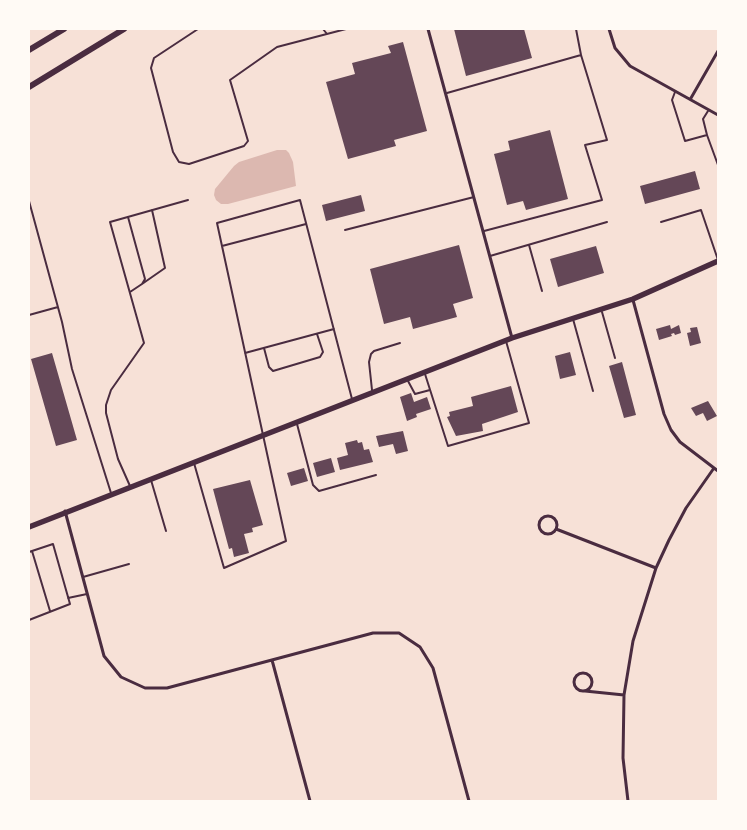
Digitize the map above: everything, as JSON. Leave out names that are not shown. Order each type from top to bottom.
[{"type":"highway","points":[[29,50],[64,29]]},
{"type":"highway","points":[[29,87],[124,29]]},
{"type":"main road","points":[[29,527],[111,493],[509,340],[633,299],[718,261]]},
{"type":"street","points":[[428,29],[484,231],[509,340]]},
{"type":"street","points":[[609,29],[615,48],[630,66],[691,98],[718,115]]},
{"type":"street","points":[[691,98],[718,51]]},
{"type":"street","points":[[633,299],[664,414],[671,430],[680,442],[718,471]]},
{"type":"street","points":[[628,801],[623,758],[624,695],[633,641],[656,568],[686,508],[714,468]]},
{"type":"street","points":[[65,511],[104,656],[121,677],[145,688],[167,688],[373,633],[399,633],[420,647],[433,668],[468,801]]},
{"type":"street","points":[[545,516],[551,516],[557,523],[556,529],[552,533],[543,532],[539,525],[540,520],[545,516]]},
{"type":"street","points":[[556,529],[656,568]]},
{"type":"street","points":[[272,660],[310,801]]},
{"type":"street","points":[[584,691],[590,688],[592,680],[588,675],[582,673],[575,678],[574,683],[578,690],[584,691],[624,695]]},
{"type":"lane","points":[[198,29],[154,58],[151,68],[173,152],[179,162],[189,164],[244,146],[248,141],[230,80],[277,47],[346,29]]},
{"type":"lane","points":[[323,29],[327,34]]},
{"type":"lane","points":[[484,231],[602,200],[585,145],[607,140],[576,29]]},
{"type":"lane","points":[[446,93],[582,55]]},
{"type":"lane","points":[[675,90],[672,100],[685,141],[707,135]]},
{"type":"lane","points":[[709,110],[703,119],[718,165]]},
{"type":"lane","points":[[345,230],[474,196]]},
{"type":"lane","points":[[130,486],[118,459],[106,413],[111,390],[144,343],[110,222],[188,200]]},
{"type":"lane","points":[[194,461],[224,568],[286,541],[217,223],[300,200],[352,400]]},
{"type":"lane","points":[[29,201],[82,399],[111,493]]},
{"type":"lane","points":[[130,292],[166,268],[152,210]]},
{"type":"lane","points":[[661,222],[701,210],[718,261]]},
{"type":"lane","points":[[128,217],[145,279],[142,284]]},
{"type":"lane","points":[[490,256],[607,222]]},
{"type":"lane","points":[[222,246],[306,224]]},
{"type":"lane","points":[[529,245],[542,291]]},
{"type":"lane","points":[[29,315],[58,307]]},
{"type":"lane","points":[[601,310],[615,358]]},
{"type":"lane","points":[[573,319],[593,391]]},
{"type":"lane","points":[[245,353],[334,329]]},
{"type":"lane","points":[[264,348],[269,367],[273,371],[320,357],[323,352],[317,334]]},
{"type":"lane","points":[[425,372],[448,446],[529,423],[509,340]]},
{"type":"lane","points":[[372,392],[368,362],[371,354],[374,351],[400,343]]},
{"type":"lane","points":[[407,379],[415,394],[430,390]]},
{"type":"lane","points":[[296,422],[313,485],[319,490],[376,475]]},
{"type":"lane","points":[[150,478],[166,531]]},
{"type":"lane","points":[[29,620],[70,606],[53,544],[30,552],[50,612]]},
{"type":"lane","points":[[83,576],[129,564]]},
{"type":"lane","points":[[68,598],[88,594]]},
{"type":"shaded area","points":[[277,150],[286,150],[289,153],[293,162],[296,186],[228,204],[221,204],[216,200],[214,195],[215,189],[234,166],[239,162]]},
{"type":"building","points":[[454,29],[524,29],[532,58],[466,76]]},
{"type":"building","points":[[403,42],[427,131],[394,140],[396,146],[348,159],[326,82],[355,74],[352,63],[391,53],[388,46]]},
{"type":"building","points":[[550,130],[568,199],[526,210],[523,201],[507,205],[494,154],[510,150],[508,141]]},
{"type":"building","points":[[695,171],[700,189],[645,204],[640,186]]},
{"type":"building","points":[[361,195],[365,211],[326,221],[322,205]]},
{"type":"building","points":[[459,245],[473,298],[453,304],[457,317],[413,329],[410,317],[384,324],[370,269]]},
{"type":"building","points":[[596,246],[604,273],[558,287],[550,259]]},
{"type":"building","points":[[670,325],[671,329],[679,325],[681,333],[675,335],[674,333],[671,334],[672,336],[659,340],[656,329]]},
{"type":"building","points":[[697,327],[701,343],[690,346],[687,333],[691,332],[690,328]]},
{"type":"building","points":[[570,352],[576,375],[560,379],[555,356]]},
{"type":"building","points":[[52,353],[77,440],[56,446],[31,359]]},
{"type":"building","points":[[622,362],[636,415],[624,418],[609,366]]},
{"type":"building","points":[[511,386],[518,412],[482,424],[483,431],[456,436],[447,417],[450,416],[449,412],[473,406],[471,397]]},
{"type":"building","points":[[411,393],[414,402],[427,397],[431,409],[416,414],[417,417],[407,421],[400,397]]},
{"type":"building","points":[[708,401],[717,416],[707,421],[703,413],[696,416],[691,408]]},
{"type":"building","points":[[403,431],[408,451],[396,454],[393,444],[379,447],[376,436]]},
{"type":"building","points":[[357,440],[358,443],[362,442],[364,450],[369,449],[373,462],[340,470],[337,458],[348,455],[345,443]]},
{"type":"building","points":[[331,458],[335,472],[317,477],[313,463]]},
{"type":"building","points":[[304,468],[308,481],[291,486],[287,473]]},
{"type":"building","points":[[250,480],[263,525],[252,528],[253,532],[244,534],[249,553],[234,557],[232,548],[229,549],[213,489]]}]
